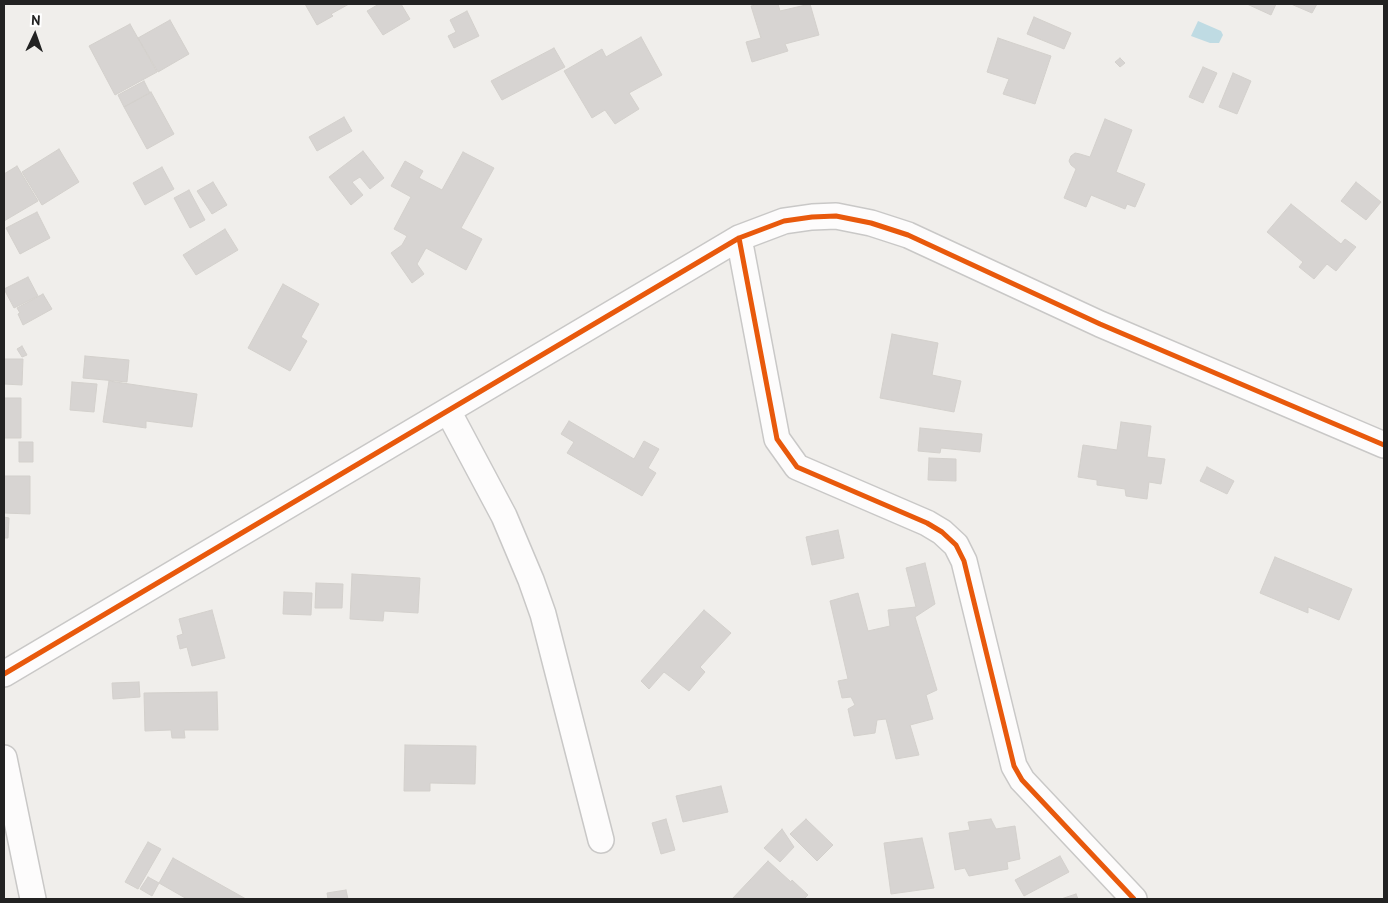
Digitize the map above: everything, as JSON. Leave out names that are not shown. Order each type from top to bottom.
[{"type":"street","points":[[4,674],[739,238],[784,221],[836,216],[880,226],[908,235],[1100,324],[1384,445]]},
{"type":"street","points":[[739,238],[777,439],[797,467],[927,523],[942,532],[956,545],[964,561],[1014,766],[1022,780],[1134,899]]},
{"type":"street","points":[[448,411],[504,516],[531,580],[543,614],[601,840]]},
{"type":"street","points":[[4,758],[32,899]]},
{"type":"water","points":[[1198,21],[1221,31],[1223,35],[1219,43],[1210,43],[1191,36]]},
{"type":"building","points":[[305,4],[349,4],[331,14],[333,16],[317,25]]},
{"type":"building","points":[[379,4],[401,4],[410,19],[383,35],[367,11]]},
{"type":"building","points":[[778,4],[780,11],[810,4],[819,35],[785,44],[788,51],[752,62],[746,42],[761,38],[751,6]]},
{"type":"building","points":[[1247,4],[1276,4],[1271,15]]},
{"type":"building","points":[[1291,4],[1317,4],[1312,13]]},
{"type":"building","points":[[467,11],[479,36],[454,48],[448,36],[456,32],[450,20]]},
{"type":"building","points":[[1034,17],[1071,33],[1064,49],[1027,34]]},
{"type":"building","points":[[170,20],[189,54],[158,72],[138,38]]},
{"type":"building","points":[[130,24],[157,72],[115,95],[89,46]]},
{"type":"building","points":[[641,37],[662,75],[629,93],[639,109],[615,124],[605,110],[592,118],[564,71],[602,49],[606,57]]},
{"type":"building","points":[[998,38],[1051,56],[1035,104],[1003,94],[1009,79],[987,72]]},
{"type":"building","points":[[554,48],[565,67],[502,100],[491,81]]},
{"type":"building","points":[[1120,58],[1125,63],[1120,67],[1115,62]]},
{"type":"building","points":[[1203,67],[1217,73],[1203,103],[1189,97]]},
{"type":"building","points":[[1233,73],[1251,81],[1237,114],[1219,107]]},
{"type":"building","points":[[144,81],[150,93],[124,107],[118,95]]},
{"type":"building","points":[[151,92],[174,134],[147,149],[124,107]]},
{"type":"building","points":[[344,117],[352,131],[317,151],[309,137]]},
{"type":"building","points":[[1105,119],[1132,130],[1116,172],[1145,184],[1135,207],[1127,204],[1125,209],[1091,195],[1086,207],[1064,198],[1076,169],[1069,161],[1071,156],[1075,153],[1090,157]]},
{"type":"building","points":[[59,149],[79,182],[42,205],[22,172]]},
{"type":"building","points":[[363,151],[384,178],[370,189],[360,177],[352,182],[363,195],[351,205],[329,177]]},
{"type":"building","points":[[463,152],[494,168],[461,228],[482,239],[466,270],[426,248],[417,264],[424,274],[412,283],[391,253],[402,245],[407,236],[394,229],[411,197],[391,186],[405,161],[423,171],[419,178],[442,190]]},
{"type":"building","points":[[17,166],[38,201],[4,221],[4,174]]},
{"type":"building","points":[[162,167],[174,189],[145,205],[133,183]]},
{"type":"building","points":[[213,182],[227,205],[212,214],[197,191]]},
{"type":"building","points":[[1356,182],[1381,202],[1366,220],[1341,201]]},
{"type":"building","points":[[189,190],[205,220],[190,228],[174,198]]},
{"type":"building","points":[[1291,204],[1341,244],[1345,239],[1356,247],[1336,271],[1327,264],[1314,279],[1299,267],[1303,262],[1267,232]]},
{"type":"building","points":[[37,212],[50,238],[20,254],[6,228]]},
{"type":"building","points":[[225,229],[238,250],[196,275],[183,255]]},
{"type":"building","points":[[28,277],[38,296],[14,308],[4,289]]},
{"type":"building","points":[[283,284],[319,304],[301,337],[307,341],[290,371],[248,348]]},
{"type":"building","points":[[43,294],[52,309],[23,325],[17,308]]},
{"type":"building","points":[[892,334],[938,343],[932,375],[961,381],[954,412],[880,398]]},
{"type":"building","points":[[22,346],[27,355],[22,357],[17,349]]},
{"type":"building","points":[[85,356],[129,360],[127,382],[83,378]]},
{"type":"building","points":[[4,359],[23,359],[22,385],[4,384]]},
{"type":"building","points":[[109,381],[197,394],[192,427],[146,421],[146,428],[103,422]]},
{"type":"building","points":[[72,382],[97,384],[94,412],[70,410]]},
{"type":"building","points":[[4,398],[21,398],[21,438],[4,438]]},
{"type":"building","points":[[569,421],[634,459],[644,441],[659,449],[648,468],[656,473],[642,496],[567,453],[574,442],[561,434]]},
{"type":"building","points":[[1121,422],[1151,426],[1147,457],[1165,459],[1161,484],[1149,482],[1147,499],[1126,496],[1125,489],[1097,485],[1097,480],[1078,477],[1083,445],[1117,450]]},
{"type":"building","points":[[920,428],[982,434],[980,452],[941,448],[940,453],[918,451]]},
{"type":"building","points":[[19,442],[33,442],[33,462],[19,462]]},
{"type":"building","points":[[929,458],[956,459],[956,481],[928,480]]},
{"type":"building","points":[[1207,467],[1234,481],[1227,494],[1200,481]]},
{"type":"building","points":[[4,476],[30,476],[30,514],[4,513]]},
{"type":"building","points":[[4,517],[9,518],[8,538],[4,538]]},
{"type":"building","points":[[838,530],[844,558],[812,565],[806,537]]},
{"type":"building","points":[[1275,557],[1352,589],[1339,620],[1308,607],[1308,613],[1260,593]]},
{"type":"building","points":[[925,563],[935,604],[915,617],[937,690],[926,695],[933,719],[910,725],[919,755],[896,759],[886,719],[877,720],[875,733],[854,736],[848,709],[855,705],[851,697],[842,698],[838,681],[848,679],[830,601],[858,593],[868,631],[890,626],[888,610],[916,607],[906,568]]},
{"type":"building","points":[[352,574],[420,578],[418,613],[384,611],[383,621],[350,619]]},
{"type":"building","points":[[316,583],[343,584],[342,608],[315,608]]},
{"type":"building","points":[[284,592],[312,593],[311,615],[283,614]]},
{"type":"building","points":[[212,610],[225,658],[192,666],[187,647],[180,649],[177,636],[183,634],[179,619]]},
{"type":"building","points":[[704,610],[731,633],[700,667],[705,672],[689,691],[664,672],[649,689],[641,681]]},
{"type":"building","points":[[139,682],[140,697],[113,699],[112,683]]},
{"type":"building","points":[[217,692],[218,730],[184,730],[185,738],[172,738],[171,730],[145,731],[144,693]]},
{"type":"building","points":[[405,745],[476,746],[475,784],[430,783],[430,791],[404,791]]},
{"type":"building","points":[[721,786],[728,812],[683,822],[676,796]]},
{"type":"building","points":[[666,819],[675,850],[661,854],[652,823]]},
{"type":"building","points":[[806,819],[833,845],[817,861],[790,834]]},
{"type":"building","points":[[991,819],[996,829],[1015,826],[1020,859],[1007,862],[1008,869],[969,876],[965,868],[955,870],[949,833],[970,830],[968,822]]},
{"type":"building","points":[[782,829],[794,847],[780,862],[764,848]]},
{"type":"building","points":[[922,838],[934,888],[891,894],[884,843]]},
{"type":"building","points":[[148,842],[161,849],[138,889],[125,882]]},
{"type":"building","points":[[1060,856],[1069,872],[1024,896],[1015,880]]},
{"type":"building","points":[[173,858],[246,899],[187,899],[159,883]]},
{"type":"building","points":[[768,861],[808,895],[804,899],[732,899]]},
{"type":"building","points":[[148,877],[159,883],[152,896],[140,889]]},
{"type":"building","points":[[346,890],[348,899],[328,899],[327,893]]},
{"type":"building","points":[[1076,894],[1078,899],[1061,899]]},
{"type":"cycle path","points":[[4,674],[739,238],[784,221],[836,216],[871,223],[908,235],[1100,324],[1384,445]]},
{"type":"cycle path","points":[[739,238],[777,439],[797,467],[927,523],[942,532],[956,545],[964,561],[1014,766],[1022,780],[1134,899]]}]
